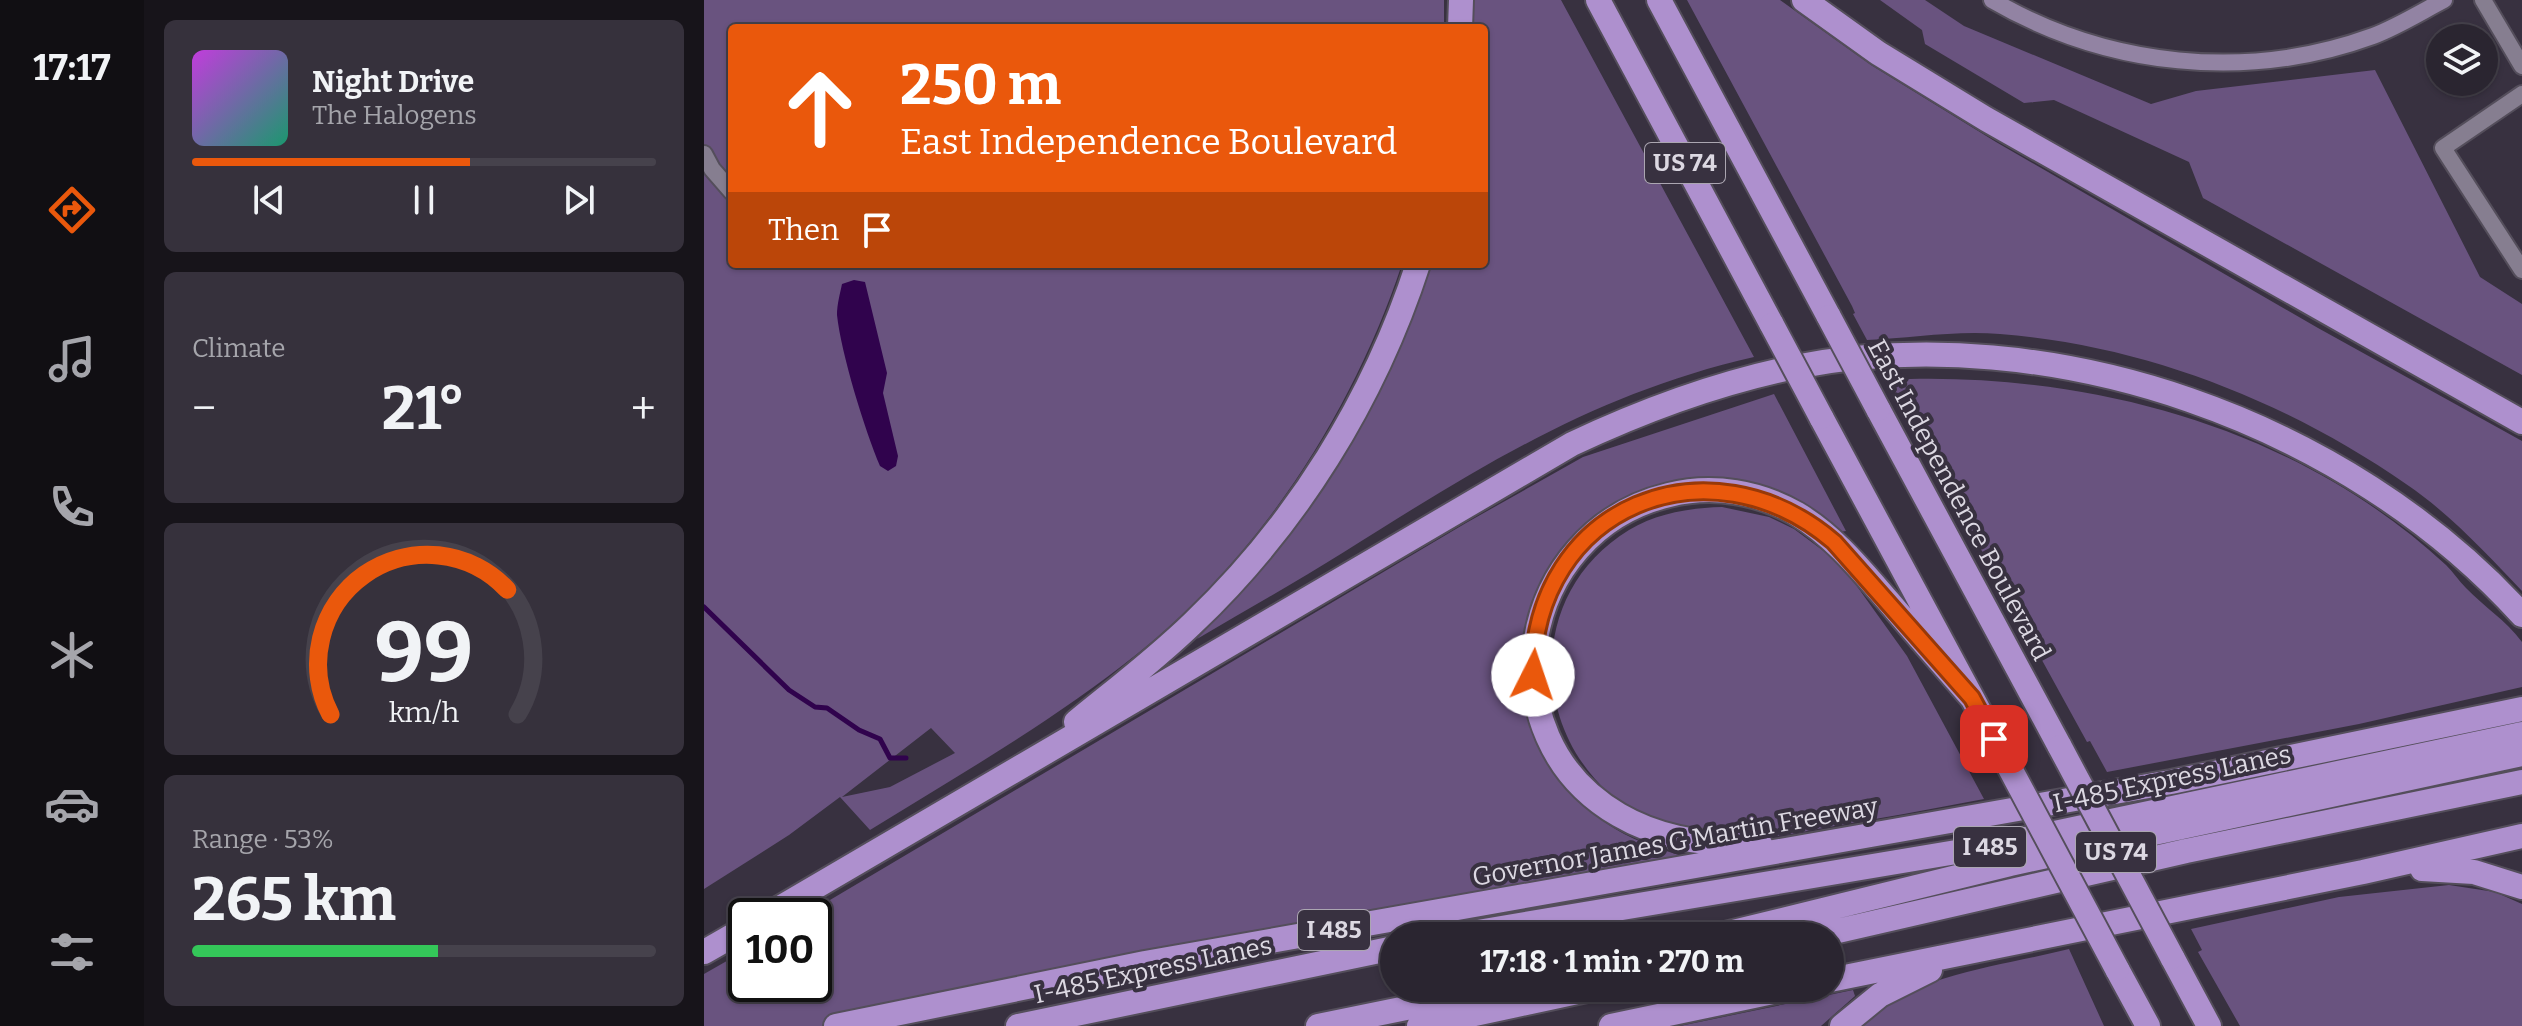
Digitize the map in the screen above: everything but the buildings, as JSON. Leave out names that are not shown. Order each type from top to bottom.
[{"type":"highway","points":[[1460,24],[1461,0]]},
{"type":"highway","name":"US 74","points":[[1598,0],[2148,1026]]},
{"type":"highway","name":"East Independence Boulevard","points":[[1659,0],[2209,1026]]},
{"type":"highway","points":[[1804,0],[1878,53],[1974,112],[2522,422]]},
{"type":"highway","points":[[1009,776],[1150,662],[1204,612],[1270,539],[1307,491],[1364,394],[1389,341],[1416,268]]},
{"type":"highway","points":[[797,898],[1572,444],[1681,397],[1798,367],[1919,357],[1980,358],[2041,364],[2102,375],[2217,409],[2327,461],[2379,493],[2464,559],[2522,615]]},
{"type":"highway","points":[[1834,842],[1727,845],[1679,838],[1617,814],[1584,788],[1558,755],[1541,716],[1534,685],[1533,654],[1541,612],[1570,556],[1618,515],[1677,493],[1730,491],[1781,506],[1817,528],[1853,560],[1972,698]]},
{"type":"highway","name":"Governor James G Martin Freeway","points":[[836,1026],[1145,963],[2171,782],[2522,709]]},
{"type":"highway","name":"I-485 Express Lanes","points":[[1538,922],[1998,845],[2522,734]]},
{"type":"highway","name":"I-485 Express Lanes","points":[[1774,922],[2010,864],[2522,754]]},
{"type":"highway","name":"I 485","points":[[1844,930],[2186,851],[2522,782]]},
{"type":"highway","points":[[1844,977],[2363,872],[2522,836]]},
{"type":"highway","points":[[2363,872],[2454,869],[2495,876],[2522,887]]},
{"type":"highway","points":[[704,952],[728,938]]},
{"type":"highway","name":"I-485 Express Lanes","points":[[1018,1026],[1380,951]]},
{"type":"highway","points":[[1842,1026],[1880,995],[1926,971],[1977,951]]},
{"type":"highway","points":[[2117,969],[2128,1026]]},
{"type":"highway","points":[[1318,1026],[1435,1002]]},
{"type":"highway","points":[[1419,1026],[1531,1002]]},
{"type":"highway","points":[[1611,1026],[1725,1002]]},
{"type":"street","points":[[1992,0],[2058,33],[2119,52],[2176,62],[2260,62],[2332,49],[2376,35],[2444,0]]},
{"type":"street","points":[[2483,0],[2522,66]]},
{"type":"street","points":[[2522,94],[2443,148],[2522,270]]},
{"type":"street","points":[[704,154],[728,187]]},
{"type":"shaded area","points":[[704,0],[1444,0],[1444,24],[728,24],[728,268],[1401,268],[1357,374],[1297,478],[1262,527],[1182,615],[1137,654],[1073,702],[870,830],[840,797],[789,835],[704,889]],"holes":[[[931,728],[955,753],[890,787],[842,797]]]},
{"type":"shaded area","points":[[1471,0],[1561,0],[1754,357],[1642,391],[1540,436],[1491,462],[1197,639],[1272,553],[1335,465],[1387,369],[1429,268],[1488,268],[1488,24],[1471,24]]},
{"type":"shaded area","points":[[1687,0],[1780,0],[1871,65],[1996,142],[2318,328],[2522,441],[2522,591],[2452,521],[2406,484],[2361,454],[2313,428],[2213,382],[2108,351],[2054,340],[1967,333],[1867,340],[1852,306]]},
{"type":"shaded area","points":[[1880,0],[1925,0],[1964,26],[2151,104],[2196,91],[2375,70],[2480,277],[2522,304],[2522,375],[2203,198],[2189,162],[2054,100],[2024,103],[1925,44],[1922,30]]},
{"type":"shaded area","points":[[854,280],[865,282],[887,373],[883,393],[898,456],[896,466],[888,471],[880,466],[868,433],[839,331],[837,311],[842,284]]},
{"type":"shaded area","points":[[1910,379],[1983,380],[2055,388],[2127,401],[2197,421],[2264,447],[2329,479],[2390,519],[2446,565],[2509,627],[2522,642],[2522,687],[2359,724],[2107,772],[2090,741],[2087,742],[1889,382]]},
{"type":"shaded area","points":[[1774,394],[1846,531],[1839,532],[1796,504],[1639,500],[1541,601],[1542,748],[1571,790],[1602,820],[1640,841],[1689,858],[1422,919],[1380,922],[1380,928],[898,1026],[704,1026],[704,974],[728,960],[728,1002],[832,1002],[832,899],[1466,523],[1583,457]]},
{"type":"shaded area","points":[[1722,507],[1769,517],[1794,529],[1841,564],[1907,656],[1984,799],[1795,833],[1737,839],[1701,835],[1660,824],[1645,818],[1607,792],[1579,758],[1560,719],[1552,678],[1555,636],[1568,596],[1593,560],[1629,530],[1674,512]]},
{"type":"shaded area","points":[[2449,885],[2495,892],[2522,904],[2522,1026],[2240,1026],[2198,952],[2202,950],[2191,929],[2339,897]]},
{"type":"shaded area","points":[[2069,949],[2104,1026],[1855,1026],[1878,1008],[1929,984]]},
{"type":"shaded area","points":[[1853,990],[1855,996],[1821,1026],[1680,1026],[1795,1002],[1844,1002],[1844,992]]},
{"type":"waterway","points":[[704,607],[789,690],[815,707],[827,708],[859,730],[880,739],[890,758],[906,758]]},
{"type":"route","points":[[1533,675],[1533,654],[1541,612],[1558,574],[1585,541],[1618,515],[1637,505],[1677,493],[1720,490],[1761,498],[1781,506],[1800,516],[1834,542],[1972,698],[1994,739]]}]
